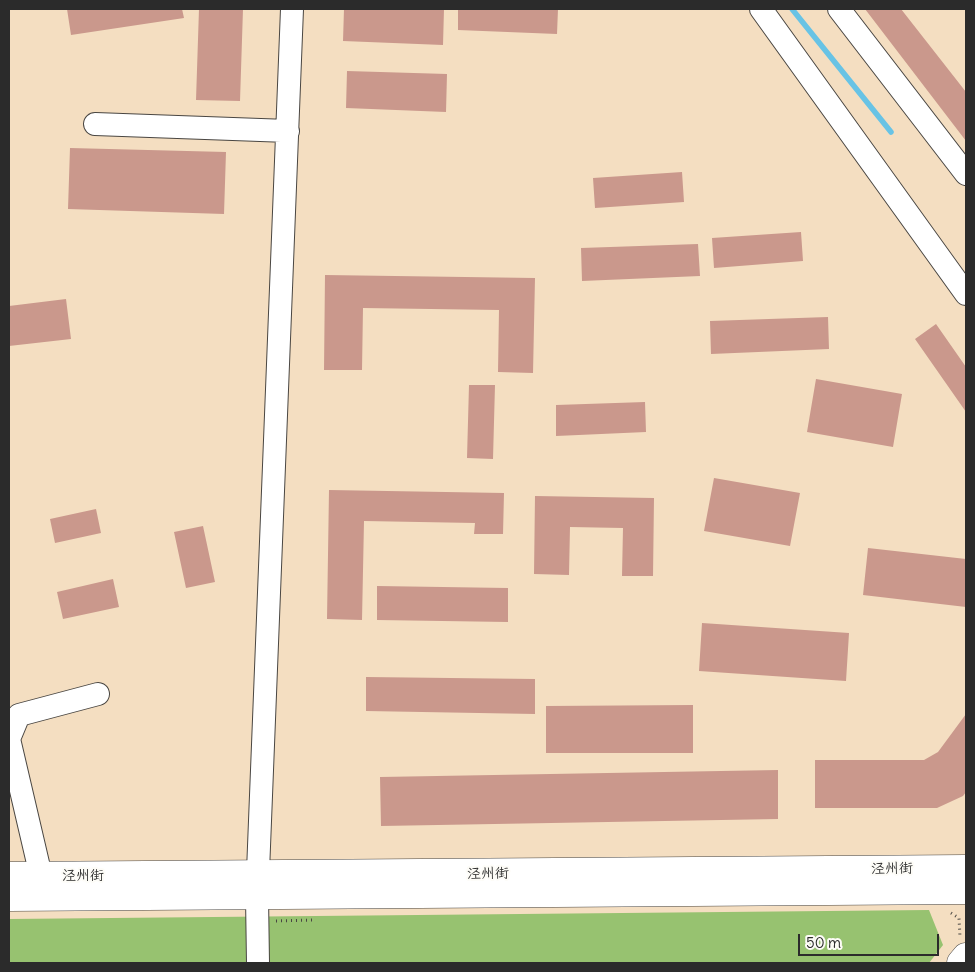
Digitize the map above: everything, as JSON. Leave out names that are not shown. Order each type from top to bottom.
[{"type":"main road","name":"泾州街","points":[[9,897],[258,886],[966,869]]},
{"type":"main road","name":"泾州街","points":[[9,876],[258,886],[966,890]]},
{"type":"main road","points":[[961,963],[966,957]]},
{"type":"street","points":[[258,963],[258,886],[292,9]]},
{"type":"street","points":[[761,9],[966,294]]},
{"type":"street","points":[[839,9],[966,174]]},
{"type":"street","points":[[95,124],[288,131]]},
{"type":"street","points":[[41,876],[9,739],[19,714],[98,694]]},
{"type":"green space","points":[[929,910],[943,945],[929,963],[9,963],[9,919]]},
{"type":"building","points":[[67,9],[182,9],[184,18],[71,35]]},
{"type":"building","points":[[199,9],[243,9],[240,101],[196,100]]},
{"type":"building","points":[[344,9],[444,9],[443,45],[343,41]]},
{"type":"building","points":[[458,9],[558,9],[557,34],[458,30]]},
{"type":"building","points":[[865,9],[901,9],[966,92],[966,141]]},
{"type":"building","points":[[347,71],[447,74],[446,112],[346,108]]},
{"type":"building","points":[[70,148],[226,152],[224,214],[68,209]]},
{"type":"building","points":[[682,172],[684,202],[595,208],[593,178]]},
{"type":"building","points":[[801,232],[803,261],[714,268],[712,238]]},
{"type":"building","points":[[698,244],[700,276],[582,281],[581,248]]},
{"type":"building","points":[[325,275],[535,278],[533,373],[498,372],[499,310],[363,308],[362,370],[324,370]]},
{"type":"building","points":[[66,299],[71,339],[9,346],[9,306]]},
{"type":"building","points":[[828,317],[829,349],[711,354],[710,321]]},
{"type":"building","points":[[936,324],[966,367],[966,412],[915,339]]},
{"type":"building","points":[[816,379],[902,394],[893,447],[807,432]]},
{"type":"building","points":[[469,385],[495,385],[493,459],[467,458]]},
{"type":"building","points":[[645,402],[646,432],[556,436],[556,405]]},
{"type":"building","points":[[714,478],[800,493],[790,546],[704,531]]},
{"type":"building","points":[[329,490],[504,493],[503,534],[474,534],[475,523],[364,521],[362,620],[327,619]]},
{"type":"building","points":[[535,496],[654,498],[653,576],[622,576],[623,528],[570,527],[569,575],[534,574]]},
{"type":"building","points":[[96,509],[101,533],[55,543],[50,519]]},
{"type":"building","points":[[203,526],[215,582],[186,588],[174,532]]},
{"type":"building","points":[[868,548],[966,559],[966,607],[863,595]]},
{"type":"building","points":[[113,579],[119,607],[63,619],[57,592]]},
{"type":"building","points":[[377,586],[508,588],[508,622],[377,620]]},
{"type":"building","points":[[702,623],[849,633],[846,681],[699,671]]},
{"type":"building","points":[[366,677],[535,679],[535,714],[366,711]]},
{"type":"building","points":[[693,705],[693,753],[546,753],[546,706]]},
{"type":"building","points":[[966,714],[966,792],[963,796],[937,808],[815,808],[815,760],[924,760],[938,752]]},
{"type":"building","points":[[778,770],[778,819],[381,826],[380,777]]},
{"type":"waterway","points":[[792,9],[891,132]]}]
